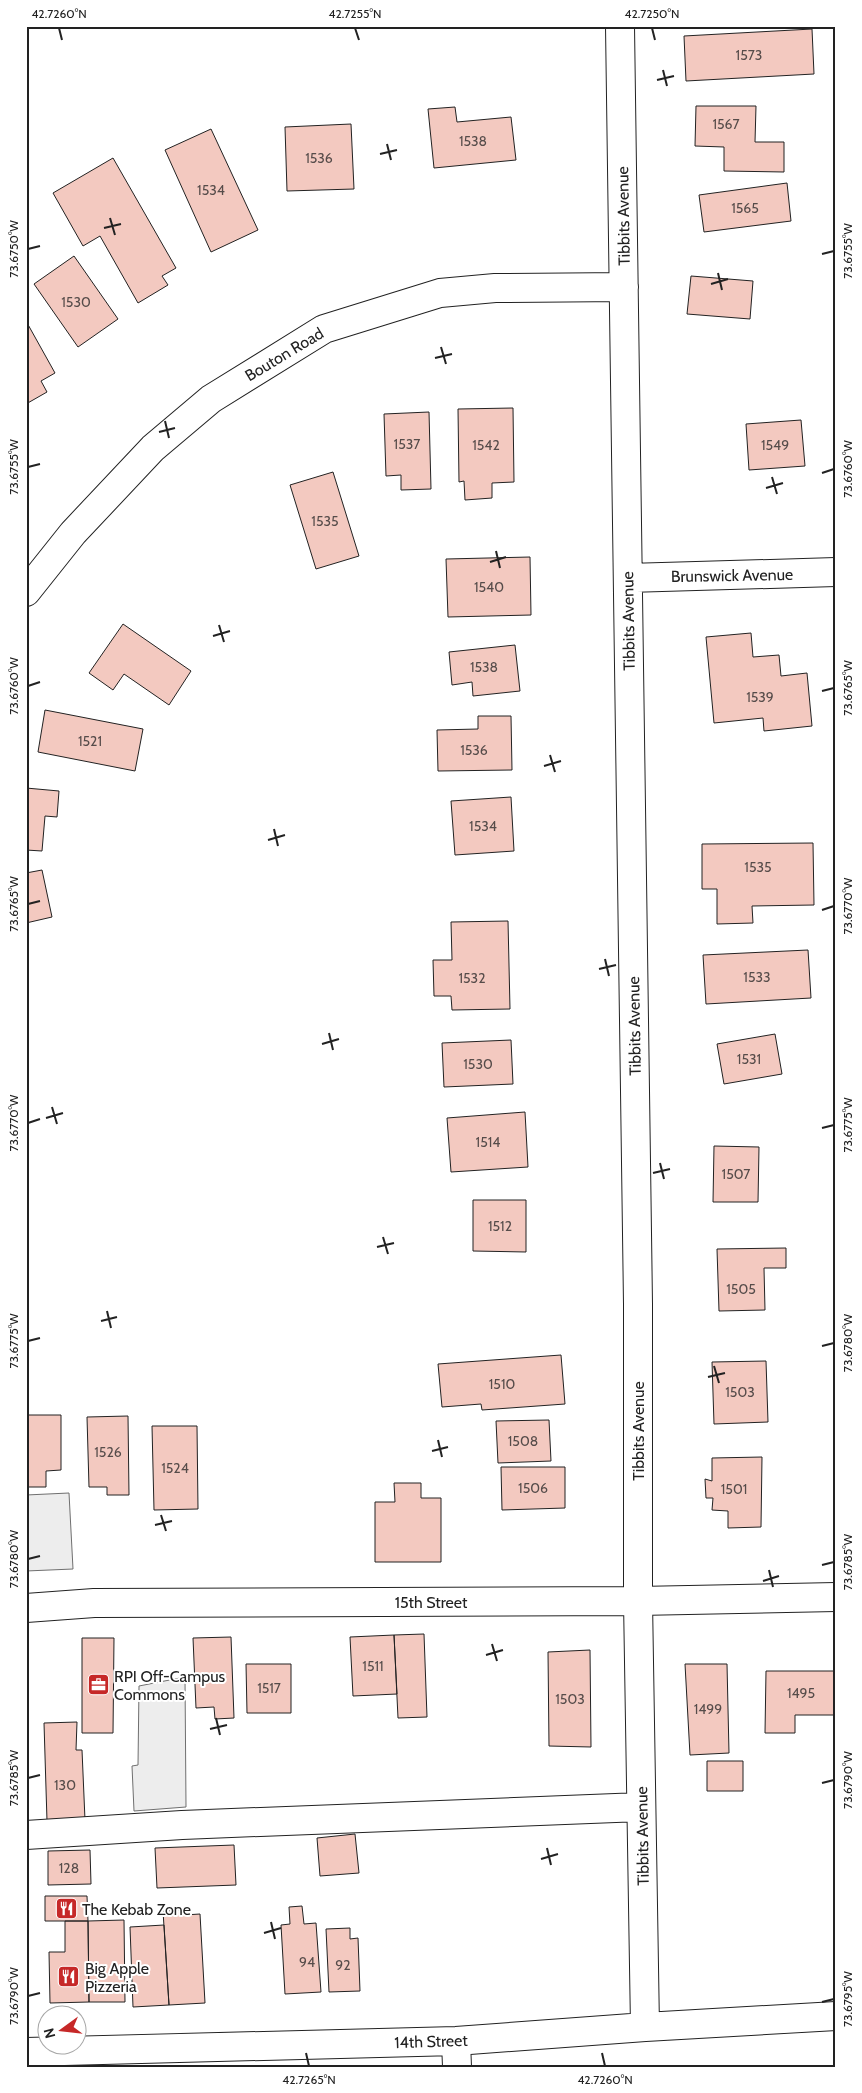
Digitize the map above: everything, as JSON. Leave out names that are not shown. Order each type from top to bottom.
[{"type":"street","name":"Tibbits Avenue","points":[[620,26],[638,1304],[638,1601],[645,2026]]},
{"type":"street","name":"Bouton Road","points":[[26,592],[73,533],[153,448],[211,399],[324,329],[440,293],[494,288],[624,287]]},
{"type":"street","name":"Brunswick Avenue","points":[[628,578],[836,572]]},
{"type":"street","name":"15th Street","points":[[26,1608],[94,1603],[638,1601],[836,1597]]},
{"type":"street","points":[[26,1834],[191,1824],[641,1808]]},
{"type":"street","name":"14th Street","points":[[26,2052],[456,2054],[645,2026],[836,2016]]},
{"type":"shaded area","points":[[69,1493],[73,1569],[26,1571],[26,1495]]},
{"type":"shaded area","points":[[185,1677],[186,1807],[134,1811],[132,1766],[138,1765],[139,1686]]},
{"type":"building","points":[[812,29],[814,74],[686,81],[684,36]]},
{"type":"building","points":[[696,106],[756,106],[755,142],[784,142],[784,172],[724,171],[724,147],[695,146]]},
{"type":"building","points":[[455,107],[457,122],[511,117],[516,160],[434,168],[428,109]]},
{"type":"building","points":[[351,124],[354,189],[287,191],[285,127]]},
{"type":"building","points":[[211,129],[258,230],[211,252],[165,150]]},
{"type":"building","points":[[113,158],[176,268],[162,276],[168,285],[138,303],[100,236],[83,246],[53,193]]},
{"type":"building","points":[[787,183],[791,221],[704,232],[699,195]]},
{"type":"building","points":[[74,256],[118,319],[78,347],[34,284]]},
{"type":"building","points":[[691,276],[753,281],[750,319],[687,314]]},
{"type":"building","points":[[26,321],[55,373],[41,381],[47,392],[26,404]]},
{"type":"building","points":[[513,408],[514,482],[492,483],[492,498],[465,500],[464,481],[459,482],[458,409]]},
{"type":"building","points":[[429,412],[431,489],[401,490],[401,475],[386,476],[384,414]]},
{"type":"building","points":[[801,420],[805,466],[749,470],[746,424]]},
{"type":"building","points":[[333,472],[359,556],[316,569],[290,485]]},
{"type":"building","points":[[530,557],[531,615],[448,617],[446,559]]},
{"type":"building","points":[[123,624],[191,671],[169,705],[124,674],[113,690],[89,673]]},
{"type":"building","points":[[751,633],[753,657],[779,655],[781,676],[807,673],[812,726],[764,731],[763,718],[714,723],[706,637]]},
{"type":"building","points":[[515,645],[520,691],[473,696],[472,682],[452,685],[449,652]]},
{"type":"building","points":[[45,710],[143,729],[135,771],[38,752]]},
{"type":"building","points":[[478,716],[511,716],[512,770],[438,771],[437,730],[478,729]]},
{"type":"building","points":[[26,788],[59,791],[57,817],[45,816],[42,851],[26,850]]},
{"type":"building","points":[[511,797],[514,851],[455,855],[451,801]]},
{"type":"building","points":[[813,843],[814,905],[752,906],[753,923],[717,924],[717,889],[702,889],[702,844]]},
{"type":"building","points":[[42,870],[52,917],[26,923],[26,873]]},
{"type":"building","points":[[508,921],[510,1009],[452,1010],[451,996],[434,996],[433,960],[452,960],[451,922]]},
{"type":"building","points":[[808,950],[811,998],[706,1004],[703,955]]},
{"type":"building","points":[[775,1034],[782,1074],[724,1084],[717,1044]]},
{"type":"building","points":[[511,1040],[513,1084],[444,1087],[442,1043]]},
{"type":"building","points":[[525,1112],[528,1167],[451,1172],[447,1118]]},
{"type":"building","points":[[714,1146],[759,1147],[758,1202],[713,1202]]},
{"type":"building","points":[[473,1200],[526,1200],[526,1252],[473,1251]]},
{"type":"building","points":[[786,1248],[786,1268],[764,1268],[765,1310],[719,1311],[717,1249]]},
{"type":"building","points":[[561,1355],[565,1404],[482,1410],[481,1404],[442,1407],[438,1364]]},
{"type":"building","points":[[766,1361],[768,1422],[714,1424],[712,1362]]},
{"type":"building","points":[[26,1415],[61,1415],[61,1470],[46,1471],[46,1487],[26,1487]]},
{"type":"building","points":[[128,1416],[129,1495],[107,1495],[107,1487],[89,1487],[87,1417]]},
{"type":"building","points":[[549,1420],[551,1461],[498,1463],[496,1421]]},
{"type":"building","points":[[152,1426],[197,1426],[198,1509],[154,1510]]},
{"type":"building","points":[[762,1457],[761,1527],[728,1528],[728,1511],[712,1510],[713,1498],[706,1498],[705,1479],[712,1481],[712,1458]]},
{"type":"building","points":[[501,1467],[565,1467],[565,1508],[502,1510]]},
{"type":"building","points":[[394,1483],[421,1483],[421,1498],[441,1498],[441,1562],[375,1562],[375,1502],[395,1502]]},
{"type":"building","points":[[424,1634],[427,1717],[398,1718],[394,1635]]},
{"type":"building","points":[[394,1635],[397,1694],[353,1696],[350,1637]]},
{"type":"building","points":[[231,1637],[234,1718],[215,1719],[214,1707],[196,1708],[193,1638]]},
{"type":"building","name":"RPI Off-Campus Commons","points":[[82,1638],[114,1638],[113,1733],[82,1733]]},
{"type":"building","points":[[590,1650],[591,1747],[549,1746],[548,1652]]},
{"type":"building","points":[[246,1664],[291,1664],[291,1713],[247,1713]]},
{"type":"building","points":[[685,1664],[727,1664],[729,1753],[690,1755]]},
{"type":"building","points":[[766,1671],[836,1671],[836,1715],[795,1715],[795,1733],[765,1733]]},
{"type":"building","points":[[77,1722],[76,1750],[82,1750],[85,1820],[47,1821],[44,1723]]},
{"type":"building","points":[[707,1761],[743,1761],[743,1791],[707,1791]]},
{"type":"building","points":[[355,1834],[359,1873],[320,1876],[317,1838]]},
{"type":"building","points":[[234,1845],[236,1885],[157,1888],[155,1848]]},
{"type":"building","points":[[90,1850],[91,1884],[48,1885],[48,1851]]},
{"type":"building","name":"The Kebab Zone","points":[[45,1896],[87,1896],[88,1921],[45,1921]]},
{"type":"building","points":[[302,1906],[304,1924],[316,1923],[321,1992],[285,1994],[281,1925],[290,1924],[289,1907]]},
{"type":"building","points":[[184,1910],[184,1915],[200,1914],[205,2003],[169,2005],[163,1911]]},
{"type":"building","points":[[124,1920],[125,2002],[89,2002],[88,1921]]},
{"type":"building","name":"Big Apple Pizzeria","points":[[65,1921],[88,1921],[89,2002],[50,2003],[49,1952],[65,1952]]},
{"type":"building","points":[[164,1925],[169,2005],[133,2007],[130,1927]]},
{"type":"building","points":[[350,1928],[350,1939],[358,1938],[360,1991],[329,1992],[326,1929]]},
{"type":"place","name":"RPI Off-Campus Commons","points":[[98,1685]]},
{"type":"place","name":"The Kebab Zone","points":[[66,1909]]},
{"type":"place","name":"Big Apple Pizzeria","points":[[69,1977]]}]
